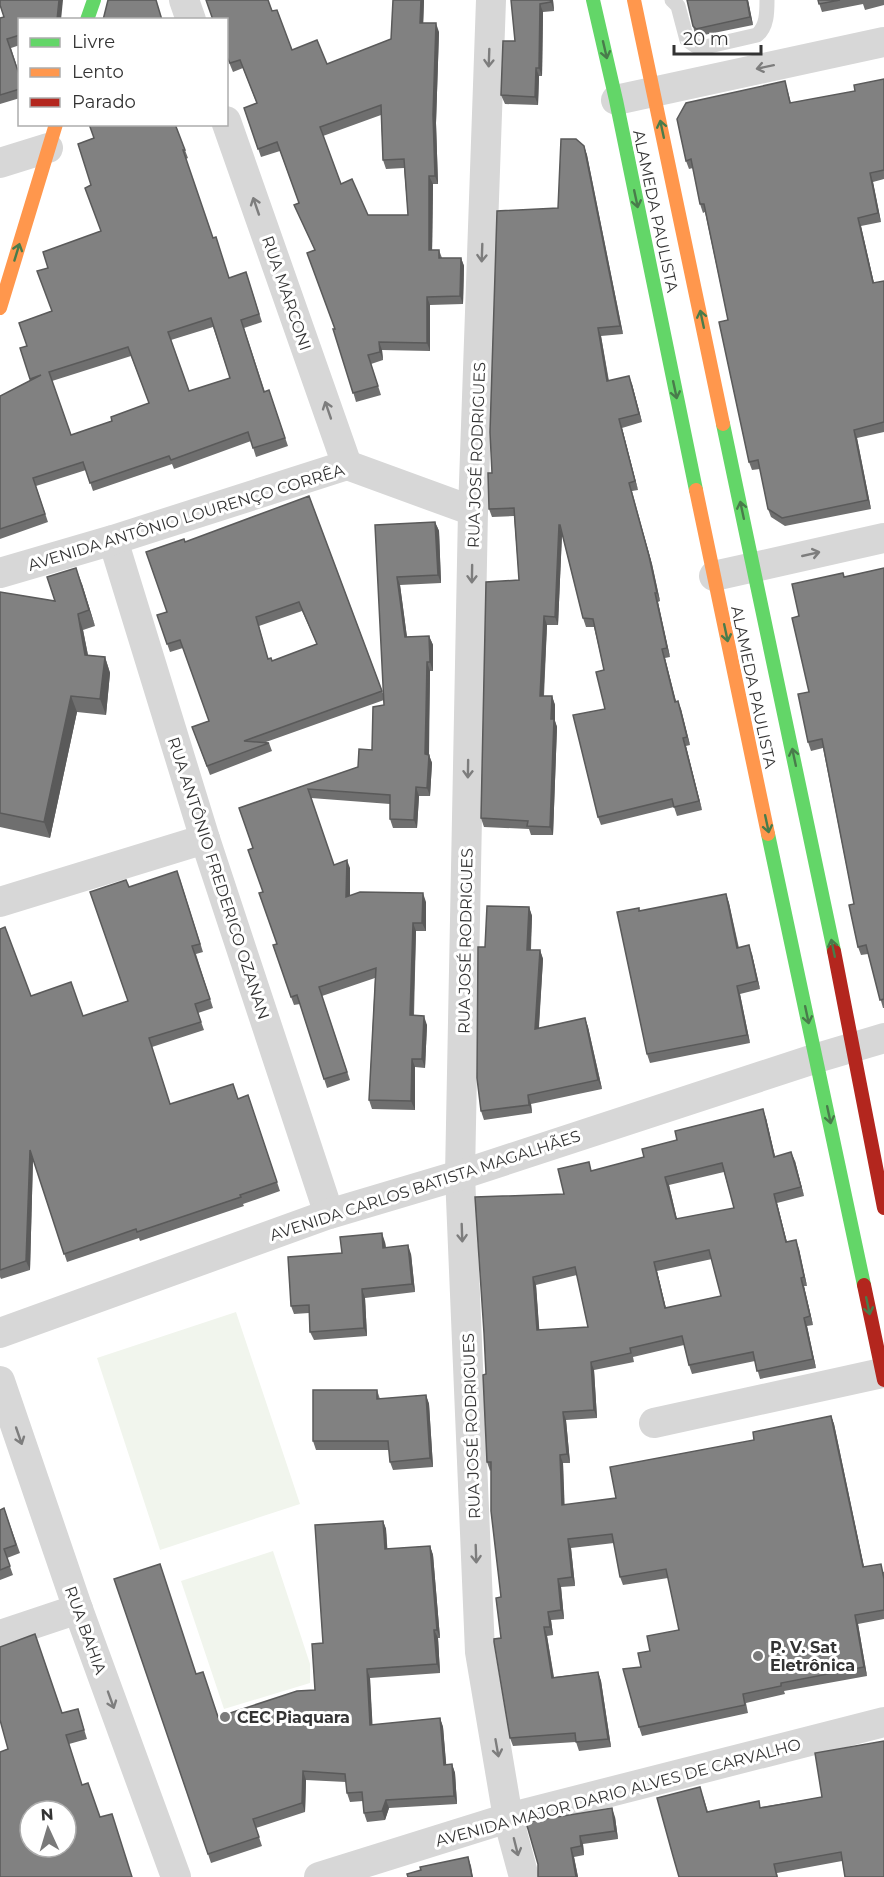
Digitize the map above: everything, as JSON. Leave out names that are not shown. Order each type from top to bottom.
[{"type":"main road","points":[[88,18],[94,0]]},
{"type":"main road","name":"ALAMEDA PAULISTA","points":[[593,0],[616,100],[883,1377]]},
{"type":"main road","name":"ALAMEDA PAULISTA","points":[[636,7],[854,1046],[884,1208]]},
{"type":"main road","points":[[0,308],[52,136]]},
{"type":"street","points":[[184,0],[190,18]]},
{"type":"street","name":"RUA JOSÉ RODRIGUES","points":[[491,0],[473,511],[460,1175],[480,1652],[508,1818],[524,1877]]},
{"type":"street","points":[[616,100],[884,42]]},
{"type":"street","name":"RUA MARCONI","points":[[228,126],[347,465]]},
{"type":"street","points":[[0,163],[52,136]]},
{"type":"street","name":"AVENIDA ANTÔNIO LOURENÇO CORRÊA","points":[[0,573],[113,540],[347,465],[473,511]]},
{"type":"street","points":[[714,576],[884,538]]},
{"type":"street","name":"RUA ANTÔNIO FREDERICO OZANAN","points":[[113,540],[204,838],[329,1214]]},
{"type":"street","points":[[0,902],[204,838]]},
{"type":"street","name":"AVENIDA CARLOS BATISTA MAGALHÃES","points":[[0,1333],[329,1214],[460,1175],[884,1038]]},
{"type":"street","points":[[654,1424],[883,1377]]},
{"type":"street","name":"RUA BAHIA","points":[[0,1381],[78,1609],[176,1877]]},
{"type":"street","points":[[0,1635],[78,1609]]},
{"type":"street","name":"AVENIDA MAJOR DARIO ALVES DE CARVALHO","points":[[319,1877],[508,1818],[884,1722]]},
{"type":"lane","points":[[636,7],[647,0]]},
{"type":"lane","points":[[672,0],[678,6],[687,40],[696,46],[705,47],[757,35],[762,31],[764,25],[767,12],[766,0]]},
{"type":"shaded area","points":[[236,1312],[300,1504],[160,1550],[97,1358]]},
{"type":"shaded area","points":[[273,1551],[310,1664],[310,1683],[224,1709],[181,1581]]},
{"type":"building","points":[[0,0],[59,0],[57,18],[18,18],[18,36],[7,39],[18,71],[18,90],[0,95],[0,18],[4,17]]},
{"type":"building","points":[[108,0],[156,0],[161,18],[104,18]]},
{"type":"building","points":[[206,0],[268,0],[272,11],[277,10],[292,50],[317,40],[327,64],[391,39],[393,0],[421,0],[420,23],[436,23],[433,115],[435,176],[429,176],[429,250],[439,250],[439,258],[461,258],[460,296],[427,297],[427,343],[379,342],[380,352],[368,355],[378,386],[353,393],[333,329],[335,329],[307,253],[315,250],[294,205],[299,203],[277,142],[258,149],[244,108],[257,103],[240,60],[230,63],[228,59],[228,18],[212,18]],"holes":[[[381,105],[383,160],[404,159],[408,215],[368,215],[352,179],[341,184],[320,127]]]},
{"type":"building","points":[[511,0],[550,0],[551,2],[540,4],[539,68],[536,68],[535,97],[501,95],[503,41],[515,41]]},
{"type":"building","points":[[687,0],[747,0],[750,17],[696,29],[693,26]]},
{"type":"building","points":[[818,0],[840,0],[819,4]]},
{"type":"building","points":[[884,79],[884,170],[870,173],[878,213],[858,218],[873,283],[884,281],[884,422],[854,430],[868,500],[782,518],[768,509],[758,460],[749,462],[719,322],[728,320],[704,204],[700,204],[691,159],[686,161],[677,119],[686,103],[785,81],[790,103],[855,91],[854,85]]},
{"type":"building","points":[[90,126],[176,126],[213,238],[216,237],[229,278],[246,272],[259,314],[241,320],[264,392],[269,390],[285,438],[253,448],[248,432],[171,460],[169,456],[90,483],[83,462],[33,478],[45,514],[0,529],[0,396],[41,375],[30,379],[20,348],[27,346],[19,323],[52,311],[37,271],[48,268],[43,252],[101,231],[85,188],[91,185],[78,144],[94,138]],"holes":[[[211,318],[230,378],[189,391],[168,332]],[[128,347],[149,403],[111,417],[112,421],[71,435],[49,372]]]},
{"type":"building","points":[[561,139],[576,139],[584,146],[620,326],[598,328],[607,381],[629,376],[639,414],[619,419],[635,481],[629,483],[657,593],[655,593],[667,648],[662,649],[675,702],[678,701],[687,737],[683,738],[699,801],[674,807],[672,799],[598,817],[573,715],[605,709],[596,672],[604,670],[593,619],[583,618],[559,525],[555,617],[544,616],[540,696],[552,696],[551,719],[554,719],[550,827],[527,826],[528,821],[481,818],[486,582],[519,580],[514,508],[489,509],[488,473],[492,473],[490,432],[497,211],[558,208]]},
{"type":"building","points":[[309,496],[382,691],[244,741],[269,743],[207,766],[192,727],[209,721],[180,640],[167,644],[157,615],[167,612],[146,552],[184,539],[185,542]],"holes":[[[299,602],[317,644],[272,661],[271,658],[268,659],[256,617]]]},
{"type":"building","points":[[435,522],[438,575],[397,577],[405,637],[429,636],[430,662],[427,662],[425,754],[429,755],[427,788],[416,787],[414,820],[390,819],[390,795],[308,789],[334,865],[347,860],[346,897],[360,892],[423,893],[422,923],[413,923],[410,1015],[424,1016],[422,1059],[412,1059],[411,1101],[369,1100],[376,968],[319,987],[347,1072],[324,1079],[297,995],[291,997],[273,945],[277,944],[259,893],[263,892],[248,850],[253,848],[239,808],[358,767],[359,749],[372,750],[373,707],[384,705],[375,525]]},
{"type":"building","points":[[76,568],[89,610],[78,614],[85,655],[105,657],[100,699],[71,696],[44,822],[0,813],[0,592],[55,601],[47,577]]},
{"type":"building","points":[[884,568],[884,999],[880,1000],[866,945],[858,947],[849,905],[854,904],[822,739],[808,742],[798,694],[809,692],[792,618],[799,616],[792,584],[843,573],[844,577]]},
{"type":"building","points":[[177,871],[200,944],[192,946],[210,999],[195,1004],[201,1022],[149,1038],[170,1104],[233,1084],[238,1099],[248,1095],[277,1182],[240,1195],[241,1197],[64,1254],[30,1150],[26,1261],[0,1270],[0,929],[5,927],[31,996],[71,982],[83,1016],[128,1001],[90,892],[126,880],[129,887]]},
{"type":"building","points":[[726,894],[737,948],[749,945],[757,981],[737,986],[747,1035],[647,1054],[617,912],[639,908],[639,911]]},
{"type":"building","points":[[487,906],[529,907],[527,950],[540,950],[535,1029],[585,1018],[598,1080],[528,1095],[529,1105],[481,1111],[477,1078],[478,947],[485,947]]},
{"type":"building","points":[[763,1109],[774,1157],[791,1152],[801,1187],[774,1194],[786,1242],[796,1240],[804,1277],[801,1278],[810,1316],[804,1318],[813,1359],[757,1371],[753,1352],[689,1365],[682,1336],[630,1348],[631,1353],[591,1362],[594,1410],[563,1412],[567,1454],[560,1455],[562,1505],[616,1498],[610,1467],[754,1440],[753,1432],[831,1416],[863,1567],[881,1564],[884,1579],[884,1610],[855,1615],[864,1667],[781,1683],[781,1686],[743,1694],[745,1705],[639,1727],[623,1669],[641,1667],[638,1653],[650,1651],[647,1636],[679,1630],[666,1569],[620,1577],[612,1534],[568,1539],[572,1577],[558,1579],[561,1610],[548,1612],[550,1627],[544,1627],[552,1678],[598,1672],[608,1739],[576,1742],[575,1733],[510,1738],[494,1642],[494,1639],[501,1638],[496,1598],[501,1597],[491,1511],[491,1462],[487,1462],[483,1375],[486,1374],[475,1197],[564,1194],[558,1169],[589,1162],[591,1171],[644,1157],[642,1149],[677,1140],[675,1131]],"holes":[[[722,1163],[734,1208],[676,1219],[665,1177]],[[709,1250],[721,1296],[665,1308],[654,1262]],[[575,1267],[588,1327],[537,1330],[533,1277]]]},
{"type":"building","points":[[382,1233],[383,1248],[408,1245],[412,1284],[362,1289],[364,1328],[310,1332],[309,1305],[291,1306],[288,1257],[342,1253],[340,1237]]},
{"type":"building","points":[[313,1390],[377,1390],[377,1399],[426,1395],[430,1458],[390,1462],[388,1441],[313,1441]]},
{"type":"building","points":[[4,1508],[16,1545],[4,1549],[10,1566],[0,1570],[0,1510]]},
{"type":"building","points":[[383,1521],[385,1549],[430,1546],[437,1630],[434,1630],[437,1664],[367,1669],[370,1725],[440,1718],[444,1765],[452,1764],[454,1796],[386,1800],[382,1811],[364,1813],[362,1792],[347,1793],[345,1774],[303,1771],[302,1803],[253,1819],[259,1837],[208,1854],[114,1579],[160,1564],[196,1674],[203,1672],[218,1717],[297,1691],[315,1690],[312,1644],[323,1643],[315,1525]]},
{"type":"building","points":[[35,1634],[62,1713],[78,1709],[84,1730],[66,1735],[82,1785],[88,1783],[100,1817],[112,1814],[132,1877],[0,1877],[0,1752],[8,1749],[0,1720],[0,1647]]},
{"type":"building","points":[[884,1741],[884,1877],[845,1877],[841,1852],[774,1864],[777,1877],[679,1877],[657,1798],[700,1787],[707,1812],[759,1801],[760,1808],[822,1797],[815,1753]]},
{"type":"building","points":[[612,1808],[615,1831],[580,1836],[581,1846],[571,1848],[576,1877],[538,1877],[538,1864],[526,1822]]},
{"type":"building","points":[[468,1857],[472,1877],[408,1877],[407,1874],[421,1870],[420,1867]]},
{"type":"traffic: fast","points":[[88,18],[94,0]]},
{"type":"traffic: fast","points":[[593,0],[616,100],[696,490]]},
{"type":"traffic: fast","points":[[723,424],[834,951]]},
{"type":"traffic: fast","points":[[768,834],[864,1285]]},
{"type":"traffic: slow","points":[[634,0],[723,424]]},
{"type":"traffic: slow","points":[[0,308],[55,126]]},
{"type":"traffic: slow","points":[[696,490],[768,834]]},
{"type":"traffic: jam","points":[[834,951],[884,1208]]},
{"type":"traffic: jam","points":[[864,1285],[884,1380]]},
{"type":"place","name":"P. V. Sat Eletrônica","points":[[758,1656]]},
{"type":"place","name":"CEC Piaquara","points":[[225,1717]]}]
